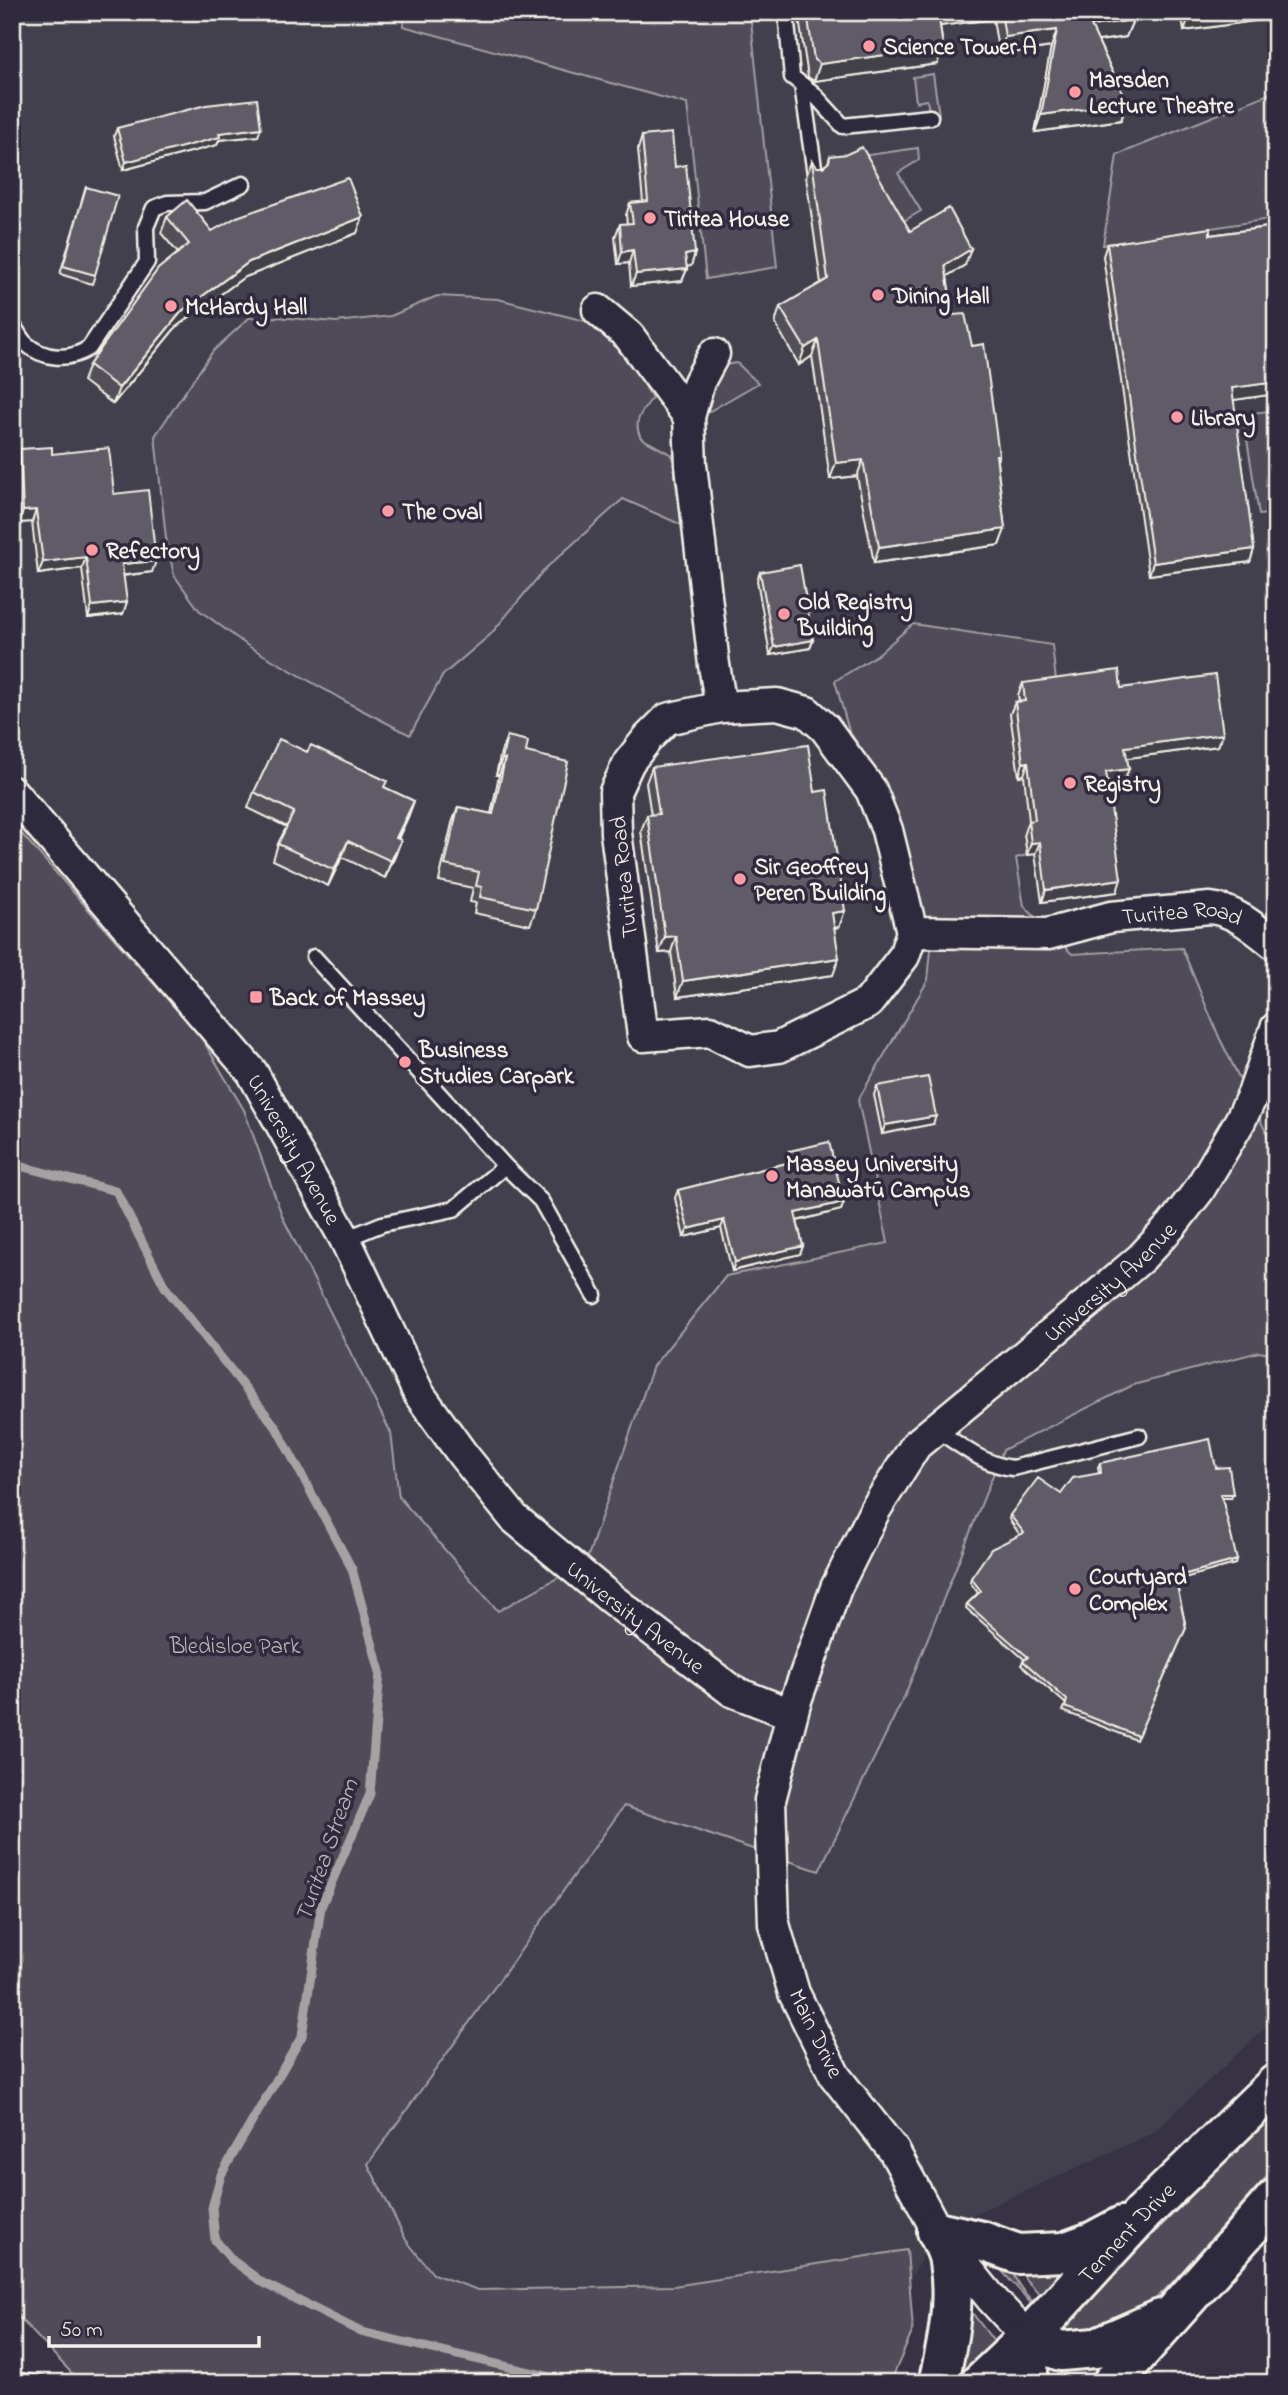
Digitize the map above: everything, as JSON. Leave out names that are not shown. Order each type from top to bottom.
[{"type":"main road","name":"Tennent Drive","points":[[980,2383],[1028,2337],[1142,2214],[1276,2084]]},
{"type":"main road","points":[[1112,2383],[1276,2198]]},
{"type":"main road","points":[[937,2231],[982,2241],[1018,2254],[1064,2252],[1094,2241],[1142,2214]]},
{"type":"main road","points":[[937,2231],[949,2260],[950,2297],[948,2344],[939,2383]]},
{"type":"main road","points":[[1027,2383],[1028,2337],[1061,2351],[1095,2348],[1173,2314]]},
{"type":"street","points":[[598,310],[629,335],[689,417]]},
{"type":"street","points":[[714,355],[699,382],[689,417],[691,465],[713,665],[721,707]]},
{"type":"street","name":"Turitea Road","points":[[777,704],[807,712],[825,728],[871,790],[887,830],[912,932],[904,956],[868,1003],[779,1047],[750,1051],[710,1031],[643,1035],[616,833],[615,792],[629,762],[667,719],[721,707],[777,704]]},
{"type":"street","name":"University Avenue","points":[[12,792],[252,1072],[345,1239],[419,1394],[463,1455],[514,1518],[609,1597],[732,1691],[791,1714],[836,1588],[870,1520],[916,1445],[1094,1298],[1140,1258],[1172,1225],[1199,1190],[1240,1121],[1253,1094],[1276,1028]]},
{"type":"street","name":"Turitea Road","points":[[912,932],[1048,934],[1111,917],[1210,908],[1248,923],[1276,945]]},
{"type":"street","name":"Main Drive","points":[[791,1714],[770,1800],[774,1924],[794,1993],[835,2076],[894,2151],[937,2231],[991,2298],[1028,2337]]},
{"type":"lane","points":[[786,12],[792,77],[812,92],[843,126],[930,117]]},
{"type":"lane","points":[[802,85],[815,174]]},
{"type":"lane","points":[[12,324],[24,342],[55,358],[80,354],[89,348],[147,262],[146,227],[154,208],[167,203],[205,202],[243,184]]},
{"type":"lane","points":[[314,957],[505,1166],[541,1201],[594,1295]]},
{"type":"lane","points":[[345,1239],[382,1224],[454,1209],[505,1166]]},
{"type":"lane","points":[[934,1428],[983,1460],[1013,1468],[1139,1436]]},
{"type":"shaded area","name":"Massey University Manawatū Campus","points":[[12,12],[1276,12],[1276,2018],[1153,2133],[937,2231],[852,2383],[637,2345],[433,2274],[317,2129],[498,1612],[399,1497],[391,1433],[283,1218],[244,1110],[201,1037],[12,823]]},
{"type":"green space","points":[[405,12],[750,12],[777,267],[706,279],[687,104],[403,26]]},
{"type":"green space","points":[[933,74],[939,115],[930,117],[927,100],[916,102],[913,77]]},
{"type":"green space","points":[[1276,91],[1276,218],[1103,245],[1117,155]]},
{"type":"green space","points":[[918,148],[919,160],[898,173],[921,211],[893,227],[861,156]]},
{"type":"green space","name":"The Oval","points":[[437,296],[498,299],[593,323],[607,336],[640,377],[652,398],[639,417],[638,432],[641,438],[672,455],[682,525],[623,499],[545,569],[491,634],[443,675],[410,735],[248,646],[199,610],[174,575],[166,538],[155,436],[213,351],[249,318],[277,317],[336,322],[391,316]]},
{"type":"green space","points":[[737,363],[758,383],[703,415],[717,366]]},
{"type":"green space","points":[[1269,411],[1276,453],[1276,513],[1259,515],[1243,414]]},
{"type":"green space","name":"Bledisloe Park","points":[[913,624],[1052,645],[1057,690],[1029,774],[1031,832],[1024,833],[1027,855],[1016,858],[1024,906],[1072,954],[1182,948],[1219,1037],[1276,1152],[1276,1355],[1259,1352],[1133,1385],[1003,1450],[905,1695],[819,1871],[624,1806],[368,2164],[406,2240],[433,2274],[478,2290],[674,2286],[907,2250],[913,2330],[890,2383],[81,2383],[12,2310],[12,823],[201,1037],[244,1110],[283,1218],[391,1433],[399,1497],[498,1611],[586,1562],[653,1366],[726,1276],[888,1243],[858,1100],[928,980],[934,920],[925,919],[920,911],[908,850],[893,807],[874,768],[849,731],[835,681],[877,655]]},
{"type":"green space","points":[[1276,2111],[1276,2166],[1172,2283],[1150,2304],[1081,2339],[1061,2330],[1071,2316]]},
{"type":"green space","points":[[982,2249],[1012,2268],[1020,2286],[1042,2311],[1039,2312]]},
{"type":"green space","points":[[1085,2253],[1049,2304],[1026,2280],[1020,2268]]},
{"type":"green space","points":[[961,2298],[1001,2351],[968,2383],[957,2383],[965,2341]]},
{"type":"green space","points":[[1058,2363],[1105,2363],[1093,2383],[1073,2383]]},
{"type":"building","name":"Science Tower A","points":[[807,12],[938,12],[943,47],[820,64],[814,60]]},
{"type":"building","points":[[1001,12],[1131,12],[1133,20],[1091,26],[1127,103],[1041,115],[1057,30],[1005,37]]},
{"type":"building","points":[[257,99],[261,128],[219,133],[220,137],[126,162],[117,128],[206,105]]},
{"type":"building","name":"Tiritea House","points":[[672,133],[675,167],[686,165],[695,253],[685,255],[687,269],[636,274],[633,250],[622,252],[620,224],[633,223],[630,203],[648,201],[642,136]]},
{"type":"building","points":[[862,147],[910,231],[949,208],[971,249],[945,265],[953,315],[965,314],[972,346],[984,344],[999,455],[996,455],[1005,529],[879,547],[863,460],[836,463],[818,340],[805,348],[780,307],[828,279],[812,161],[817,167],[823,167],[829,162],[830,156],[847,154]]},
{"type":"building","name":"McHardy Hall","points":[[348,178],[363,217],[249,262],[182,311],[119,388],[89,365],[158,269],[189,244],[167,217],[187,200],[212,231],[237,217]]},
{"type":"building","points":[[86,187],[118,196],[95,275],[63,266]]},
{"type":"building","name":"Library","points":[[1276,226],[1276,382],[1232,388],[1254,549],[1153,563],[1107,244],[1210,228],[1210,235]]},
{"type":"building","points":[[52,447],[52,454],[109,448],[114,494],[148,490],[156,561],[122,564],[127,602],[92,606],[86,557],[43,562],[36,510],[23,511],[20,449]]},
{"type":"building","name":"Old Registry Building","points":[[800,565],[813,640],[774,647],[760,572]]},
{"type":"building","name":"Registry","points":[[1119,670],[1121,688],[1215,675],[1223,734],[1125,747],[1129,769],[1106,772],[1121,879],[1046,890],[1040,842],[1031,843],[1028,821],[1035,820],[1028,762],[1023,763],[1015,702],[1025,701],[1023,683]]},
{"type":"building","points":[[507,736],[528,741],[526,752],[568,762],[536,909],[480,897],[482,887],[476,886],[479,872],[445,865],[458,807],[493,814]]},
{"type":"building","points":[[279,739],[307,752],[311,745],[387,781],[384,787],[414,801],[396,838],[401,840],[391,861],[348,841],[334,870],[278,844],[294,812],[254,792]]},
{"type":"building","name":"Sir Geoffrey Peren Building","points":[[808,745],[815,792],[827,790],[845,911],[832,913],[839,958],[683,981],[676,936],[665,937],[647,815],[659,814],[652,767]]},
{"type":"building","points":[[928,1077],[936,1116],[885,1125],[877,1086]]},
{"type":"building","points":[[829,1142],[844,1202],[795,1213],[803,1246],[735,1262],[724,1220],[688,1229],[678,1190],[791,1162],[789,1151]]},
{"type":"building","name":"Courtyard Complex","points":[[1210,1439],[1216,1468],[1229,1467],[1233,1494],[1221,1494],[1237,1560],[1175,1577],[1186,1628],[1138,1736],[1065,1707],[1067,1700],[1023,1661],[1028,1657],[967,1604],[981,1591],[971,1578],[991,1549],[1024,1533],[1010,1515],[1038,1478],[1061,1494],[1073,1478],[1101,1473],[1100,1463]]},
{"type":"building","points":[[12,2371],[64,2380],[66,2383],[12,2383]]},
{"type":"waterway","name":"Turitea Stream","points":[[12,1164],[116,1191],[165,1287],[276,1427],[352,1569],[380,1672],[370,1794],[321,1907],[302,2036],[221,2175],[212,2208],[215,2240],[232,2260],[263,2283],[361,2332],[576,2383]]},
{"type":"place","name":"Science Tower A","points":[[869,46]]},
{"type":"place","name":"Marsden Lecture Theatre","points":[[1075,92]]},
{"type":"place","name":"Tiritea House","points":[[650,218]]},
{"type":"place","name":"Dining Hall","points":[[878,295]]},
{"type":"place","name":"McHardy Hall","points":[[171,306]]},
{"type":"place","name":"Library","points":[[1177,417]]},
{"type":"place","name":"The Oval","points":[[388,511]]},
{"type":"place","name":"Refectory","points":[[92,550]]},
{"type":"place","name":"Old Registry Building","points":[[784,614]]},
{"type":"place","name":"Registry","points":[[1070,783]]},
{"type":"place","name":"Sir Geoffrey Peren Building","points":[[740,879]]},
{"type":"place","name":"Back of Massey","points":[[256,997]]},
{"type":"place","name":"Business Studies Carpark","points":[[405,1062]]},
{"type":"place","name":"Massey University Manawatū Campus","points":[[772,1176]]},
{"type":"place","name":"Courtyard Complex","points":[[1075,1589]]}]
